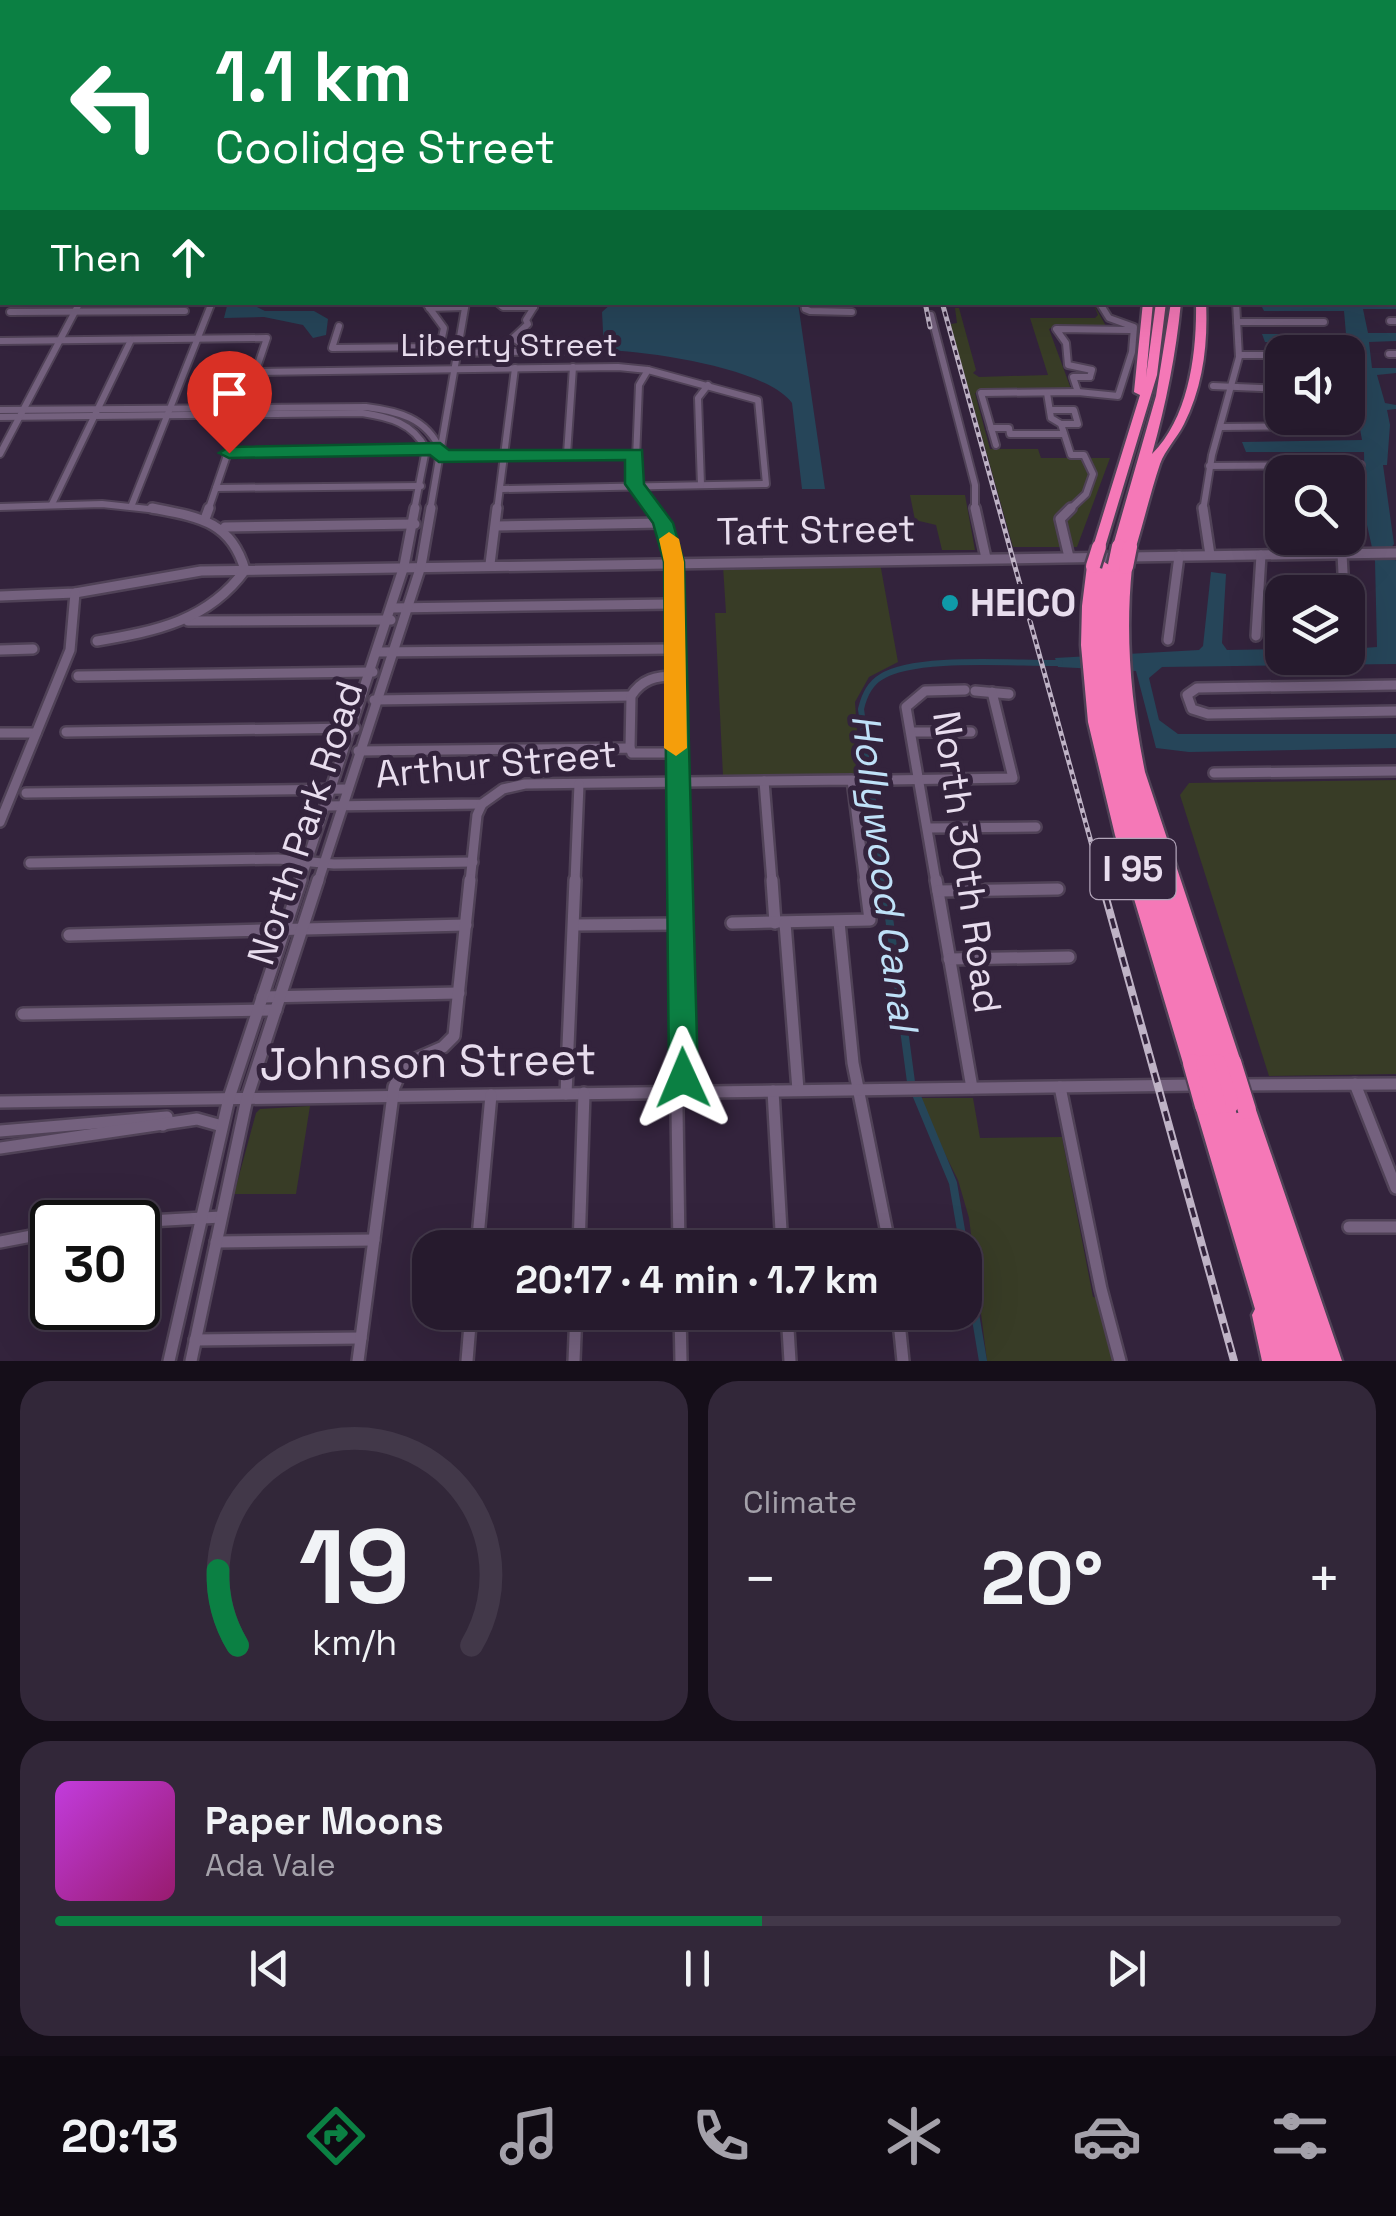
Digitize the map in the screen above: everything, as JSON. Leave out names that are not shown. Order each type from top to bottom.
[{"type":"highway","points":[[1128,457],[1145,305]]},
{"type":"highway","name":"I 95","points":[[1164,305],[1152,375],[1128,457],[1109,566],[1103,673],[1138,772],[1224,1106],[1258,1289],[1286,1361]]},
{"type":"highway","points":[[1114,546],[1146,430],[1165,339],[1164,305]]},
{"type":"highway","points":[[1114,546],[1160,414],[1172,353],[1176,305]]},
{"type":"highway","name":"I 95","points":[[1103,652],[1086,605],[1109,566],[1114,546],[1155,461],[1176,377],[1184,305]]},
{"type":"highway","points":[[1155,461],[1190,397],[1198,372],[1204,331],[1201,305]]},
{"type":"highway","points":[[1103,652],[1120,787],[1212,1063],[1299,1361]]},
{"type":"highway","name":"I 95","points":[[1224,1106],[1332,1361]]},
{"type":"highway","points":[[1224,1106],[1315,1361]]},
{"type":"highway","points":[[1258,1289],[1272,1361]]},
{"type":"street","points":[[0,454],[79,305]]},
{"type":"street","points":[[130,507],[211,305]]},
{"type":"street","points":[[500,305],[531,305],[528,324],[513,338],[523,347]]},
{"type":"street","points":[[804,305],[810,311],[852,312]]},
{"type":"street","points":[[1101,305],[1107,317],[1118,325]]},
{"type":"street","points":[[1210,555],[1204,522],[1209,466],[1239,355],[1236,305]]},
{"type":"street","points":[[428,307],[465,306]]},
{"type":"street","name":"North Park Road","points":[[191,1361],[248,1098],[421,566],[465,306]]},
{"type":"street","points":[[10,312],[129,307],[184,310]]},
{"type":"street","points":[[340,326],[332,348],[433,347],[440,342],[444,328],[428,307]]},
{"type":"street","points":[[932,315],[975,484],[974,507],[986,558]]},
{"type":"street","points":[[1238,322],[1324,322]]},
{"type":"street","points":[[996,444],[981,393],[1078,392],[1118,396],[1130,358],[1133,324],[1056,329],[1066,342],[1070,366],[1092,370],[1090,377],[1072,377],[1078,392]]},
{"type":"street","points":[[0,341],[266,338],[205,519]]},
{"type":"street","points":[[52,504],[131,340]]},
{"type":"street","points":[[459,353],[523,347],[544,351],[592,350]]},
{"type":"street","points":[[1239,355],[1265,355]]},
{"type":"street","points":[[567,454],[573,367]]},
{"type":"street","name":"Liberty Street","points":[[256,372],[573,367],[648,370],[758,400],[766,484],[701,485]]},
{"type":"street","points":[[490,564],[514,368]]},
{"type":"street","points":[[648,370],[639,385],[634,484],[663,523],[674,562],[680,924],[679,1230]]},
{"type":"street","points":[[502,489],[701,485],[698,398],[708,386]]},
{"type":"street","points":[[1213,386],[1265,389]]},
{"type":"street","points":[[1047,392],[1051,418],[1063,429],[1072,455],[1084,455],[1092,468],[1091,484],[1060,522],[1069,557]]},
{"type":"street","points":[[0,414],[377,408],[408,416],[433,434],[440,452]]},
{"type":"street","points":[[991,428],[1008,428],[1010,434],[1078,424],[1074,410],[1051,410]]},
{"type":"street","points":[[242,411],[372,414],[405,424],[422,438],[426,449]]},
{"type":"street","points":[[422,438],[445,427]]},
{"type":"street","points":[[1220,427],[1265,427]]},
{"type":"street","points":[[229,453],[426,449],[504,456],[635,454]]},
{"type":"street","name":"North Park Road","points":[[169,1361],[229,1098],[392,608],[414,524],[426,449]]},
{"type":"street","points":[[1209,466],[1265,466]]},
{"type":"street","points":[[216,488],[434,486]]},
{"type":"street","points":[[0,507],[130,507],[205,519],[222,527],[242,548],[245,570],[225,597],[188,620]]},
{"type":"street","points":[[496,526],[663,523]]},
{"type":"street","points":[[222,527],[427,524]]},
{"type":"street","name":"Taft Street","points":[[1365,553],[1396,553]]},
{"type":"street","points":[[1256,636],[1261,555]]},
{"type":"street","name":"Taft Street","points":[[0,596],[74,593],[176,572],[490,564],[1265,555]]},
{"type":"street","points":[[1168,640],[1179,556]]},
{"type":"street","points":[[0,822],[70,650],[74,593]]},
{"type":"street","points":[[392,608],[673,604]]},
{"type":"street","points":[[97,641],[188,620],[403,620]]},
{"type":"street","points":[[0,650],[33,649]]},
{"type":"street","points":[[377,652],[674,649]]},
{"type":"street","points":[[78,676],[386,672]]},
{"type":"street","points":[[675,676],[649,678],[631,696],[630,748],[632,754],[676,753]]},
{"type":"street","points":[[1396,686],[1197,688],[1189,692],[1192,709],[1198,713],[1396,712]]},
{"type":"street","name":"North 30th Road","points":[[972,1088],[906,706],[926,691],[1009,694]]},
{"type":"street","points":[[888,780],[1013,778],[992,692]]},
{"type":"street","points":[[361,700],[631,696]]},
{"type":"street","points":[[66,732],[367,728]]},
{"type":"street","points":[[0,733],[36,732]]},
{"type":"street","points":[[910,732],[971,732]]},
{"type":"street","points":[[344,751],[630,748]]},
{"type":"street","points":[[1214,773],[1396,771]]},
{"type":"street","name":"Arthur Street","points":[[325,806],[482,804],[512,786],[852,780],[870,920],[839,922]]},
{"type":"street","points":[[764,782],[798,1090]]},
{"type":"street","points":[[566,1094],[579,784]]},
{"type":"street","name":"Arthur Street","points":[[26,793],[348,789]]},
{"type":"street","points":[[358,1361],[394,1078],[402,1065],[452,1039],[482,804]]},
{"type":"street","points":[[929,828],[1036,827]]},
{"type":"street","points":[[30,862],[473,862]]},
{"type":"street","points":[[938,891],[1058,889]]},
{"type":"street","points":[[732,923],[839,922],[859,1090],[866,1131],[883,1186],[888,1230]]},
{"type":"street","points":[[574,925],[680,924]]},
{"type":"street","points":[[69,934],[466,925]]},
{"type":"street","points":[[949,959],[1069,956]]},
{"type":"street","points":[[262,996],[459,993]]},
{"type":"street","points":[[23,1014],[276,1010]]},
{"type":"street","points":[[1355,1084],[1396,1188]]},
{"type":"street","name":"Johnson Street","points":[[0,1102],[1396,1084]]},
{"type":"street","points":[[1060,1087],[1100,1289],[1110,1312],[1120,1361]]},
{"type":"street","points":[[772,1090],[781,1230]]},
{"type":"street","points":[[579,1230],[584,1094]]},
{"type":"street","points":[[479,1230],[491,1095]]},
{"type":"street","points":[[0,1130],[162,1116],[167,1117],[163,1125]]},
{"type":"street","points":[[0,1148],[201,1119],[222,1126]]},
{"type":"street","points":[[160,1220],[221,1218]]},
{"type":"street","points":[[1349,1228],[1396,1227]]},
{"type":"street","points":[[0,1242],[30,1236]]},
{"type":"street","points":[[216,1242],[374,1240]]},
{"type":"street","points":[[467,1361],[470,1330]]},
{"type":"street","points":[[574,1361],[575,1330]]},
{"type":"street","points":[[680,1330],[681,1361]]},
{"type":"street","points":[[787,1330],[790,1361]]},
{"type":"street","points":[[900,1330],[903,1361]]},
{"type":"street","points":[[195,1340],[361,1338]]},
{"type":"green space","points":[[1094,305],[1106,326],[1057,325],[1049,329],[1071,389],[975,393],[990,449],[1038,449],[1041,458],[1110,458],[1077,547],[1013,547],[952,330],[951,324],[957,323],[955,308],[959,308],[976,370],[973,373],[979,377],[1048,375],[1030,318],[1098,315]]},
{"type":"green space","points":[[910,495],[965,495],[975,550],[942,550],[936,525],[915,520]]},
{"type":"green space","points":[[880,563],[898,662],[869,677],[855,702],[860,774],[723,776],[715,613],[726,613],[723,566]]},
{"type":"green space","points":[[1396,780],[1396,1074],[1269,1076],[1180,795],[1189,783]]},
{"type":"green space","points":[[917,1098],[973,1098],[980,1138],[1062,1137],[1093,1297],[1103,1298],[1115,1361],[987,1361],[982,1321],[982,1230],[971,1230],[958,1180]]},
{"type":"green space","points":[[310,1106],[296,1194],[234,1194],[256,1113],[260,1109]]},
{"type":"water","points":[[253,305],[265,311],[314,311],[328,319],[326,335],[313,338],[303,325],[264,317],[224,318],[227,306]]},
{"type":"water","points":[[610,305],[798,305],[825,489],[802,489],[792,403],[779,391],[758,380],[705,364],[604,350],[602,312]]},
{"type":"water","points":[[1261,305],[1396,305],[1396,309],[1363,309],[1368,333],[1396,333],[1396,341],[1369,342],[1372,368],[1396,368],[1396,373],[1377,375],[1385,403],[1396,405],[1396,409],[1387,410],[1390,425],[1387,465],[1383,465],[1394,544],[1390,549],[1396,561],[1396,664],[1365,664],[1365,648],[1377,647],[1375,561],[1365,525],[1364,452],[1246,452],[1242,442],[1362,440],[1365,335],[1265,335],[1265,342],[1262,334],[1346,334],[1344,311],[1264,311]]},
{"type":"water","points":[[1211,572],[1226,574],[1222,643],[1227,650],[1265,649],[1265,666],[1162,667],[1149,678],[1159,720],[1178,734],[1396,734],[1396,748],[1189,752],[1156,748],[1136,671],[1058,667],[1055,658],[1199,650],[1203,646]]},
{"type":"waterway","name":"Hollywood Canal","points":[[884,882],[861,709],[870,687],[881,677],[917,666],[1060,663]]},
{"type":"waterway","name":"Hollywood Canal","points":[[884,880],[911,1082],[953,1183],[961,1230]]},
{"type":"waterway","name":"Hollywood Canal","points":[[978,1330],[983,1361]]},
{"type":"railway","points":[[926,305],[930,327]]},
{"type":"railway","points":[[943,305],[1102,882]]},
{"type":"railway","points":[[1101,880],[1234,1361]]},
{"type":"slow traffic","points":[[669,539],[674,562],[676,748]]},
{"type":"place","name":"HEICO","points":[[950,603]]},
{"type":"route","points":[[229,453],[440,449],[439,456],[635,454],[634,484],[663,523],[674,562],[683,1078]]}]
